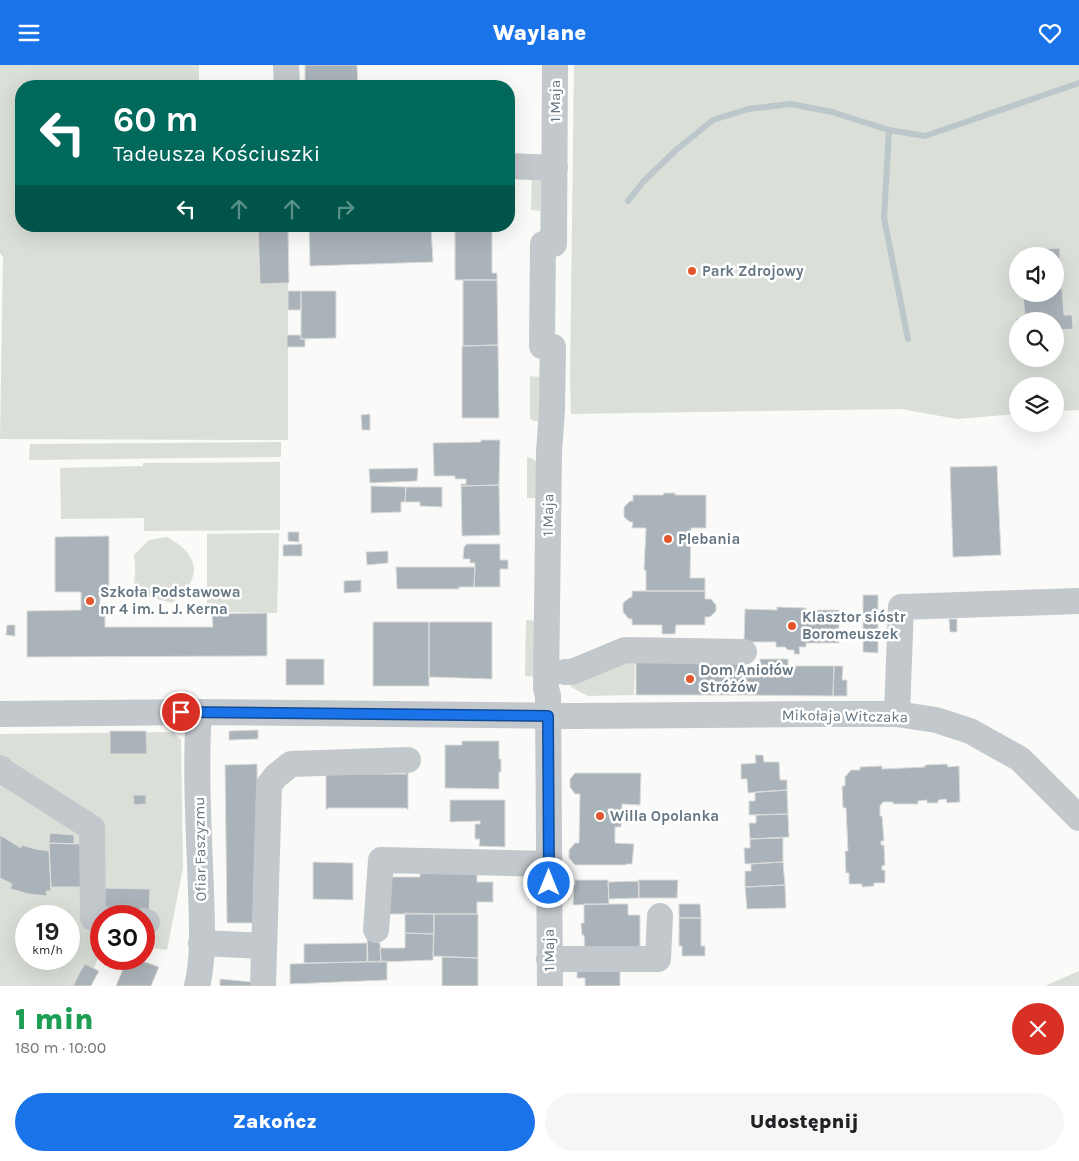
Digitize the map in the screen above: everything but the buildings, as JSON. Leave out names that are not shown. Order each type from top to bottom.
[{"type":"street","points":[[286,65],[287,80]]},
{"type":"street","name":"1 Maja","points":[[550,986],[548,716],[546,679],[549,452],[553,347],[542,346],[542,309],[543,244],[554,244],[556,168],[555,65]]},
{"type":"street","points":[[515,166],[556,168]]},
{"type":"street","points":[[897,714],[901,607],[1079,601]]},
{"type":"street","points":[[565,672],[572,671],[624,650],[744,652]]},
{"type":"street","name":"Mikołaja Witczaka","points":[[0,714],[199,712],[578,716],[813,713],[897,714],[936,721],[970,731],[1020,759],[1079,818]]},
{"type":"street","name":"Ofiar Faszyzmu","points":[[197,986],[200,976],[202,921],[197,742],[199,712]]},
{"type":"street","points":[[265,983],[264,946],[269,785],[272,780],[291,765],[408,760]]},
{"type":"street","points":[[0,768],[92,828],[93,905]]},
{"type":"street","points":[[376,930],[380,860],[548,864]]},
{"type":"street","points":[[549,959],[658,959],[660,916]]},
{"type":"street","points":[[201,943],[264,946]]},
{"type":"shaded area","points":[[0,65],[199,65],[199,80],[15,80],[15,232],[264,232],[266,283],[288,283],[288,440],[0,439],[3,257],[0,253]]},
{"type":"shaded area","points":[[574,65],[1079,65],[1079,410],[1064,411],[1064,377],[1009,377],[1009,415],[957,419],[901,409],[571,414]]},
{"type":"shaded area","points":[[532,172],[549,172],[550,235],[540,235],[540,211],[531,210]]},
{"type":"shaded area","points":[[540,356],[547,421],[534,421],[530,419],[530,376],[539,377]]},
{"type":"shaded area","points":[[281,442],[281,457],[29,460],[30,444]]},
{"type":"shaded area","points":[[527,457],[537,462],[542,498],[527,498]]},
{"type":"shaded area","points":[[280,462],[280,530],[144,531],[144,518],[61,519],[60,468],[143,466],[143,463]]},
{"type":"shaded area","points":[[279,533],[277,613],[207,612],[207,534]]},
{"type":"shaded area","points":[[167,537],[187,552],[192,560],[194,568],[193,577],[189,585],[172,603],[146,596],[130,595],[135,575],[134,555],[149,540]]},
{"type":"shaded area","points":[[526,620],[541,621],[541,677],[525,676]]},
{"type":"shaded area","points":[[635,659],[634,695],[588,696],[571,687],[571,678]]},
{"type":"shaded area","points":[[173,732],[181,740],[183,868],[167,950],[155,948],[155,905],[90,905],[90,970],[93,970],[87,986],[0,986],[0,734]]},
{"type":"shaded area","points":[[1079,971],[1079,986],[1047,986],[1047,985]]},
{"type":"waterway","points":[[908,339],[884,218],[889,130],[925,136],[1079,83]]},
{"type":"waterway","points":[[628,201],[643,182],[676,150],[713,120],[748,109],[791,104],[832,112],[889,130]]},
{"type":"place","name":"Park Zdrojowy","points":[[692,271]]},
{"type":"place","name":"Plebania","points":[[668,539]]},
{"type":"place","name":"Szkoła Podstawowa nr 4 im. L. J. Kerna","points":[[90,601]]},
{"type":"place","name":"Klasztor sióstr Boromeuszek","points":[[792,626]]},
{"type":"place","name":"Dom Aniołów Stróżów","points":[[690,679]]},
{"type":"place","name":"Willa Opolanka","points":[[600,816]]},
{"type":"route","points":[[181,712],[548,716],[549,883]]}]
